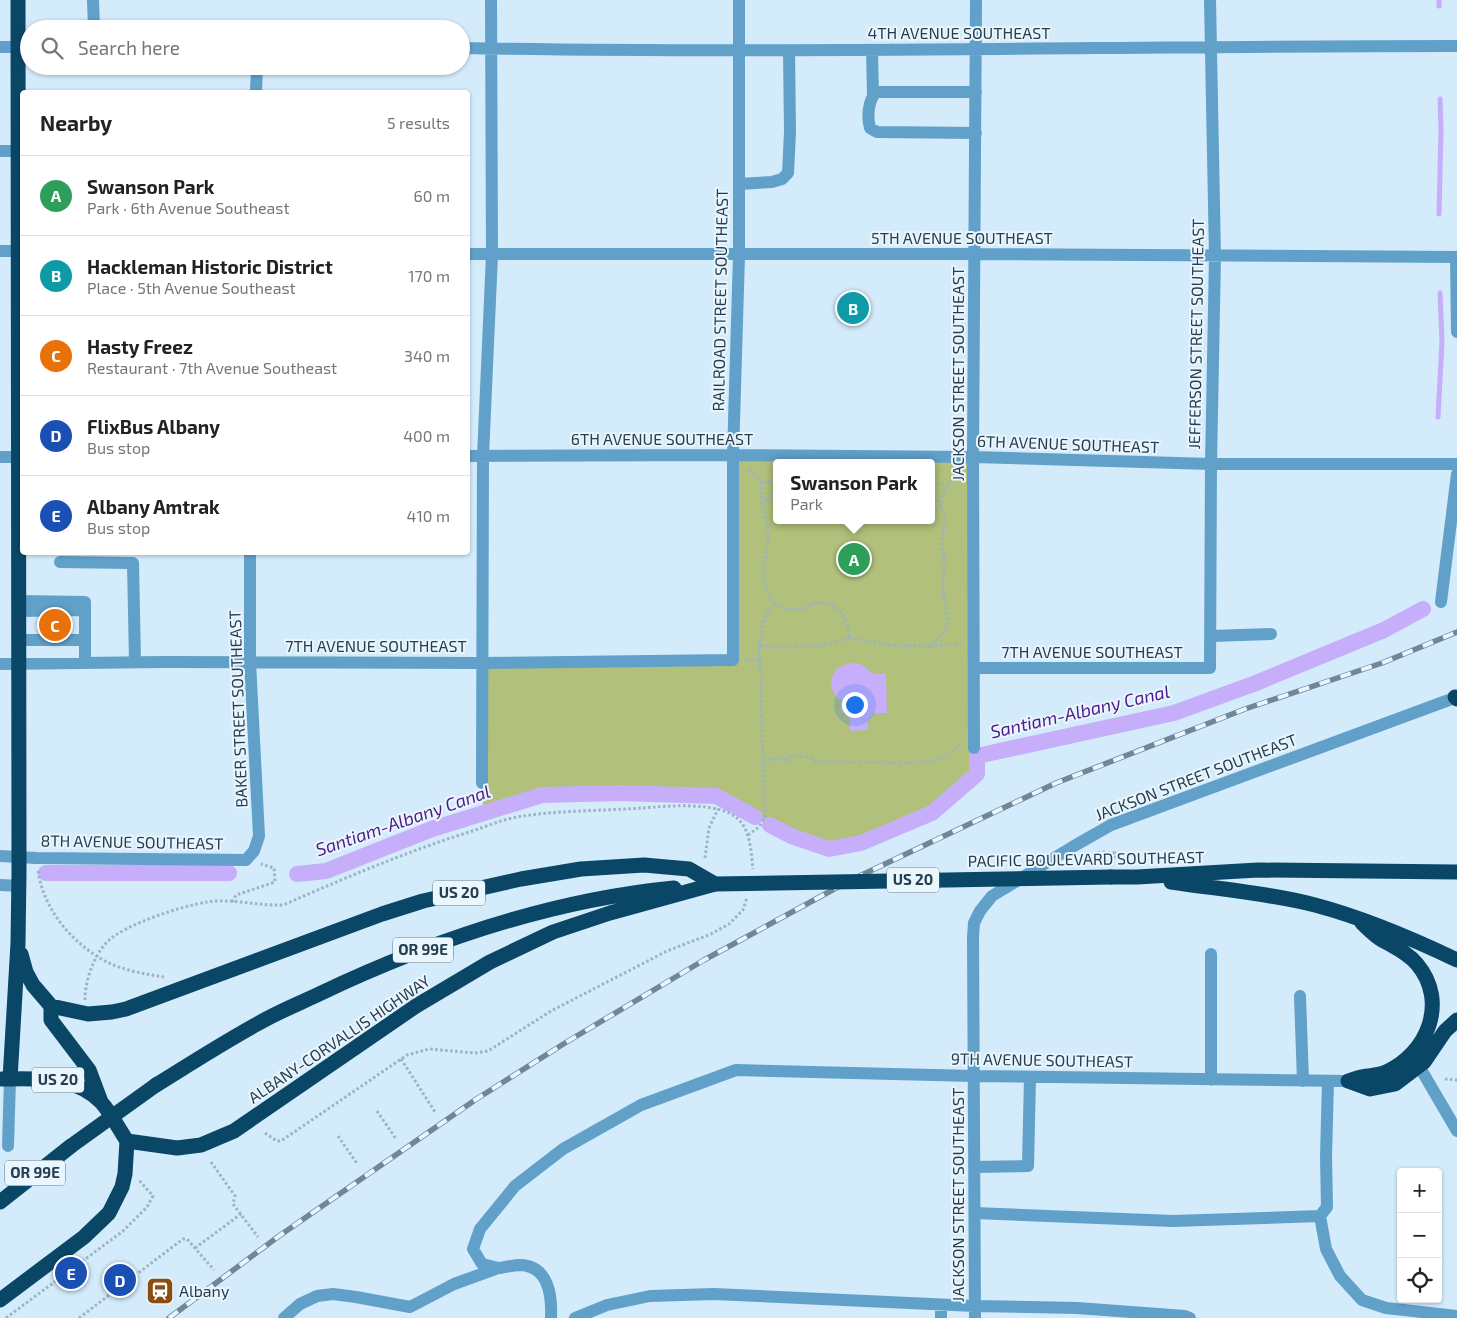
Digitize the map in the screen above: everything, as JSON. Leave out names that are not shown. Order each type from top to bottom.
[{"type":"highway","points":[[18,0],[21,20]]},
{"type":"highway","points":[[22,90],[23,75]]},
{"type":"highway","points":[[5,1078],[18,943],[19,886],[20,664],[18,457],[20,151]]},
{"type":"highway","name":"US 20","points":[[51,1006],[88,1014],[112,1012],[382,914],[423,901],[521,879],[581,869],[644,865],[689,869],[715,884]]},
{"type":"highway","name":"PACIFIC BOULEVARD SOUTHEAST","points":[[715,884],[1137,877],[1258,870],[1457,872]]},
{"type":"highway","name":"US 20","points":[[1137,877],[1271,896],[1313,904],[1355,917],[1457,960]]},
{"type":"highway","name":"OR 99E","points":[[0,1202],[71,1146],[156,1085],[260,1022],[365,972],[458,937],[545,911],[630,892],[715,884]]},
{"type":"highway","name":"ALBANY-CORVALLIS HIGHWAY","points":[[127,1141],[177,1148],[201,1146],[234,1131],[416,1006],[490,962],[553,932],[610,913],[715,884]]},
{"type":"highway","points":[[1348,1081],[1365,1076],[1384,1074],[1402,1064],[1417,1050],[1425,1036],[1430,1020],[1432,1001],[1428,982],[1417,964],[1400,950],[1377,937],[1355,917]]},
{"type":"highway","points":[[18,943],[26,972],[33,985],[51,1006],[51,1020],[88,1070],[101,1102]]},
{"type":"highway","points":[[1348,1081],[1370,1089],[1395,1084],[1424,1062],[1445,1031],[1457,1020]]},
{"type":"highway","name":"US 20","points":[[5,1078],[43,1079],[69,1083],[84,1090],[101,1102],[127,1141]]},
{"type":"highway","points":[[0,1300],[84,1237],[109,1213],[126,1171],[127,1141]]},
{"type":"street","points":[[93,0],[94,20]]},
{"type":"street","points":[[482,783],[484,456],[492,255],[491,0]]},
{"type":"street","name":"RAILROAD STREET SOUTHEAST","points":[[733,660],[733,455],[739,255],[739,0]]},
{"type":"street","name":"JACKSON STREET SOUTHEAST","points":[[974,748],[976,0]]},
{"type":"street","name":"JEFFERSON STREET SOUTHEAST","points":[[1210,0],[1215,256],[1210,668]]},
{"type":"street","name":"4TH AVENUE SOUTHEAST","points":[[470,48],[872,50],[1210,46],[1457,46]]},
{"type":"street","points":[[0,47],[20,47]]},
{"type":"street","points":[[739,184],[772,182],[782,179],[788,173],[790,132],[789,50]]},
{"type":"street","points":[[872,50],[873,95],[869,105],[869,124],[874,131],[881,133],[976,133]]},
{"type":"street","points":[[256,90],[257,75]]},
{"type":"street","points":[[873,95],[876,92],[882,91],[976,92]]},
{"type":"street","points":[[0,151],[20,151]]},
{"type":"street","points":[[0,251],[20,251]]},
{"type":"street","name":"5TH AVENUE SOUTHEAST","points":[[470,254],[974,254],[1456,257]]},
{"type":"street","points":[[1456,257],[1457,332]]},
{"type":"street","name":"6TH AVENUE SOUTHEAST","points":[[470,456],[733,455],[974,458],[1211,464],[1457,464]]},
{"type":"street","points":[[0,457],[18,457]]},
{"type":"street","points":[[1441,602],[1457,474]]},
{"type":"street","name":"BAKER STREET SOUTHEAST","points":[[246,860],[254,851],[259,836],[250,662],[250,555]]},
{"type":"street","points":[[60,562],[133,563],[135,662]]},
{"type":"street","points":[[19,606],[85,610],[85,663]]},
{"type":"street","points":[[1211,636],[1271,634]]},
{"type":"street","points":[[19,640],[85,640]]},
{"type":"street","name":"7TH AVENUE SOUTHEAST","points":[[0,664],[135,662],[482,663],[733,660]]},
{"type":"street","name":"7TH AVENUE SOUTHEAST","points":[[974,668],[1210,668]]},
{"type":"street","name":"JACKSON STREET SOUTHEAST","points":[[975,1312],[974,924],[980,911],[992,896],[1111,825],[1456,698]]},
{"type":"street","name":"8TH AVENUE SOUTHEAST","points":[[0,856],[246,860]]},
{"type":"street","points":[[0,886],[19,886]]},
{"type":"street","points":[[1211,954],[1211,1080]]},
{"type":"street","points":[[1300,996],[1303,1080]]},
{"type":"street","points":[[1419,1066],[1457,1131]]},
{"type":"street","name":"9TH AVENUE SOUTHEAST","points":[[498,1268],[482,1264],[473,1249],[480,1229],[514,1186],[563,1148],[640,1105],[736,1070],[974,1076],[1348,1081]]},
{"type":"street","points":[[974,1167],[1028,1166],[1030,1077]]},
{"type":"street","points":[[5,1078],[8,1146]]},
{"type":"street","points":[[1328,1081],[1327,1207],[1320,1216],[1326,1249],[1340,1276],[1362,1300],[1386,1308],[1457,1316]]},
{"type":"street","points":[[974,1213],[1173,1221],[1320,1216]]},
{"type":"street","points":[[284,1318],[300,1304],[317,1296],[332,1294],[356,1296],[410,1307],[454,1284],[498,1268],[519,1265],[529,1266],[538,1272],[550,1289],[552,1300],[551,1318]]},
{"type":"street","points":[[575,1318],[606,1305],[650,1296],[714,1294],[941,1305],[975,1312],[1077,1308],[1185,1316],[1190,1318]]},
{"type":"street","points":[[606,1305],[609,1318]]},
{"type":"street","points":[[941,1305],[941,1318]]},
{"type":"path","points":[[773,482],[761,480],[762,505],[768,539],[762,575],[766,590],[774,604],[784,609],[801,609],[814,603],[836,607],[846,618],[849,638]]},
{"type":"path","points":[[935,484],[948,484],[940,502]]},
{"type":"path","points":[[762,505],[773,493]]},
{"type":"path","points":[[930,646],[945,632],[948,620],[944,592],[942,544],[945,516],[940,502],[935,498]]},
{"type":"path","points":[[748,835],[759,828],[765,817],[761,678],[758,660],[762,626],[766,613],[774,604]]},
{"type":"path","points":[[760,645],[781,647],[819,646],[849,638],[891,645],[930,646],[974,643]]},
{"type":"path","points":[[763,759],[789,760],[791,756],[800,756],[810,757],[816,762],[917,763],[937,760],[958,748],[974,723]]},
{"type":"path","points":[[85,1000],[85,990],[89,976],[98,956],[109,940],[128,928],[174,911],[208,902],[283,906],[382,862],[434,843],[515,818],[552,812],[674,805],[718,809],[739,820],[748,835],[754,873]]},
{"type":"path","points":[[706,858],[709,828],[718,809]]},
{"type":"path","points":[[1081,856],[1102,852],[1115,853],[1115,860]]},
{"type":"path","points":[[36,858],[40,886],[48,903],[58,920],[82,946],[105,961],[142,973],[164,977]]},
{"type":"path","points":[[232,902],[236,896],[275,882],[274,868],[246,860]]},
{"type":"path","points":[[264,1133],[277,1141],[281,1141],[407,1055],[429,1049],[474,1053],[488,1051],[560,1007],[668,951],[711,934],[729,924],[743,910],[748,892]]},
{"type":"path","points":[[401,1058],[435,1112]]},
{"type":"path","points":[[1445,1079],[1457,1080]]},
{"type":"path","points":[[377,1111],[396,1139]]},
{"type":"path","points":[[338,1136],[358,1165]]},
{"type":"path","points":[[211,1162],[235,1196],[233,1204],[258,1237]]},
{"type":"path","points":[[148,1191],[153,1187]]},
{"type":"path","points":[[195,1248],[241,1214]]},
{"type":"path","points":[[79,1318],[184,1239],[187,1239],[214,1270]]},
{"type":"green space","points":[[733,455],[973,457],[977,774],[932,813],[861,843],[829,849],[791,836],[716,796],[619,793],[542,795],[483,812],[482,663],[733,660]]},
{"type":"shaded area","points":[[851,663],[863,666],[872,674],[886,674],[887,713],[873,713],[868,720],[867,730],[850,731],[850,714],[852,713],[848,710],[845,713],[841,711],[841,699],[837,698],[833,692],[831,681],[835,671]]},
{"type":"waterway","points":[[1439,0],[1439,6]]},
{"type":"waterway","points":[[1439,214],[1440,99]]},
{"type":"waterway","points":[[1438,417],[1442,342],[1440,293]]},
{"type":"waterway","name":"Santiam-Albany Canal","points":[[770,825],[791,836],[829,849],[861,843],[932,813],[977,774],[977,756],[1174,713],[1256,683],[1384,630],[1423,609]]},
{"type":"waterway","name":"Santiam-Albany Canal","points":[[297,874],[326,871],[432,829],[542,795],[619,793],[716,796],[755,817]]},
{"type":"waterway","name":"Santiam-Albany Canal","points":[[46,873],[229,873]]},
{"type":"railway","points":[[169,1318],[279,1236],[475,1100],[565,1043],[704,960],[849,881],[1056,783],[1245,709],[1382,663],[1457,632]]},
{"type":"place","name":"Hackleman Historic District","points":[[853,308]]},
{"type":"place","name":"Swanson Park","points":[[854,559]]},
{"type":"place","name":"Hasty Freez","points":[[55,625]]},
{"type":"place","name":"Albany Amtrak","points":[[71,1273]]},
{"type":"place","name":"FlixBus Albany","points":[[120,1280]]},
{"type":"place","name":"Albany","points":[[160,1291]]}]
